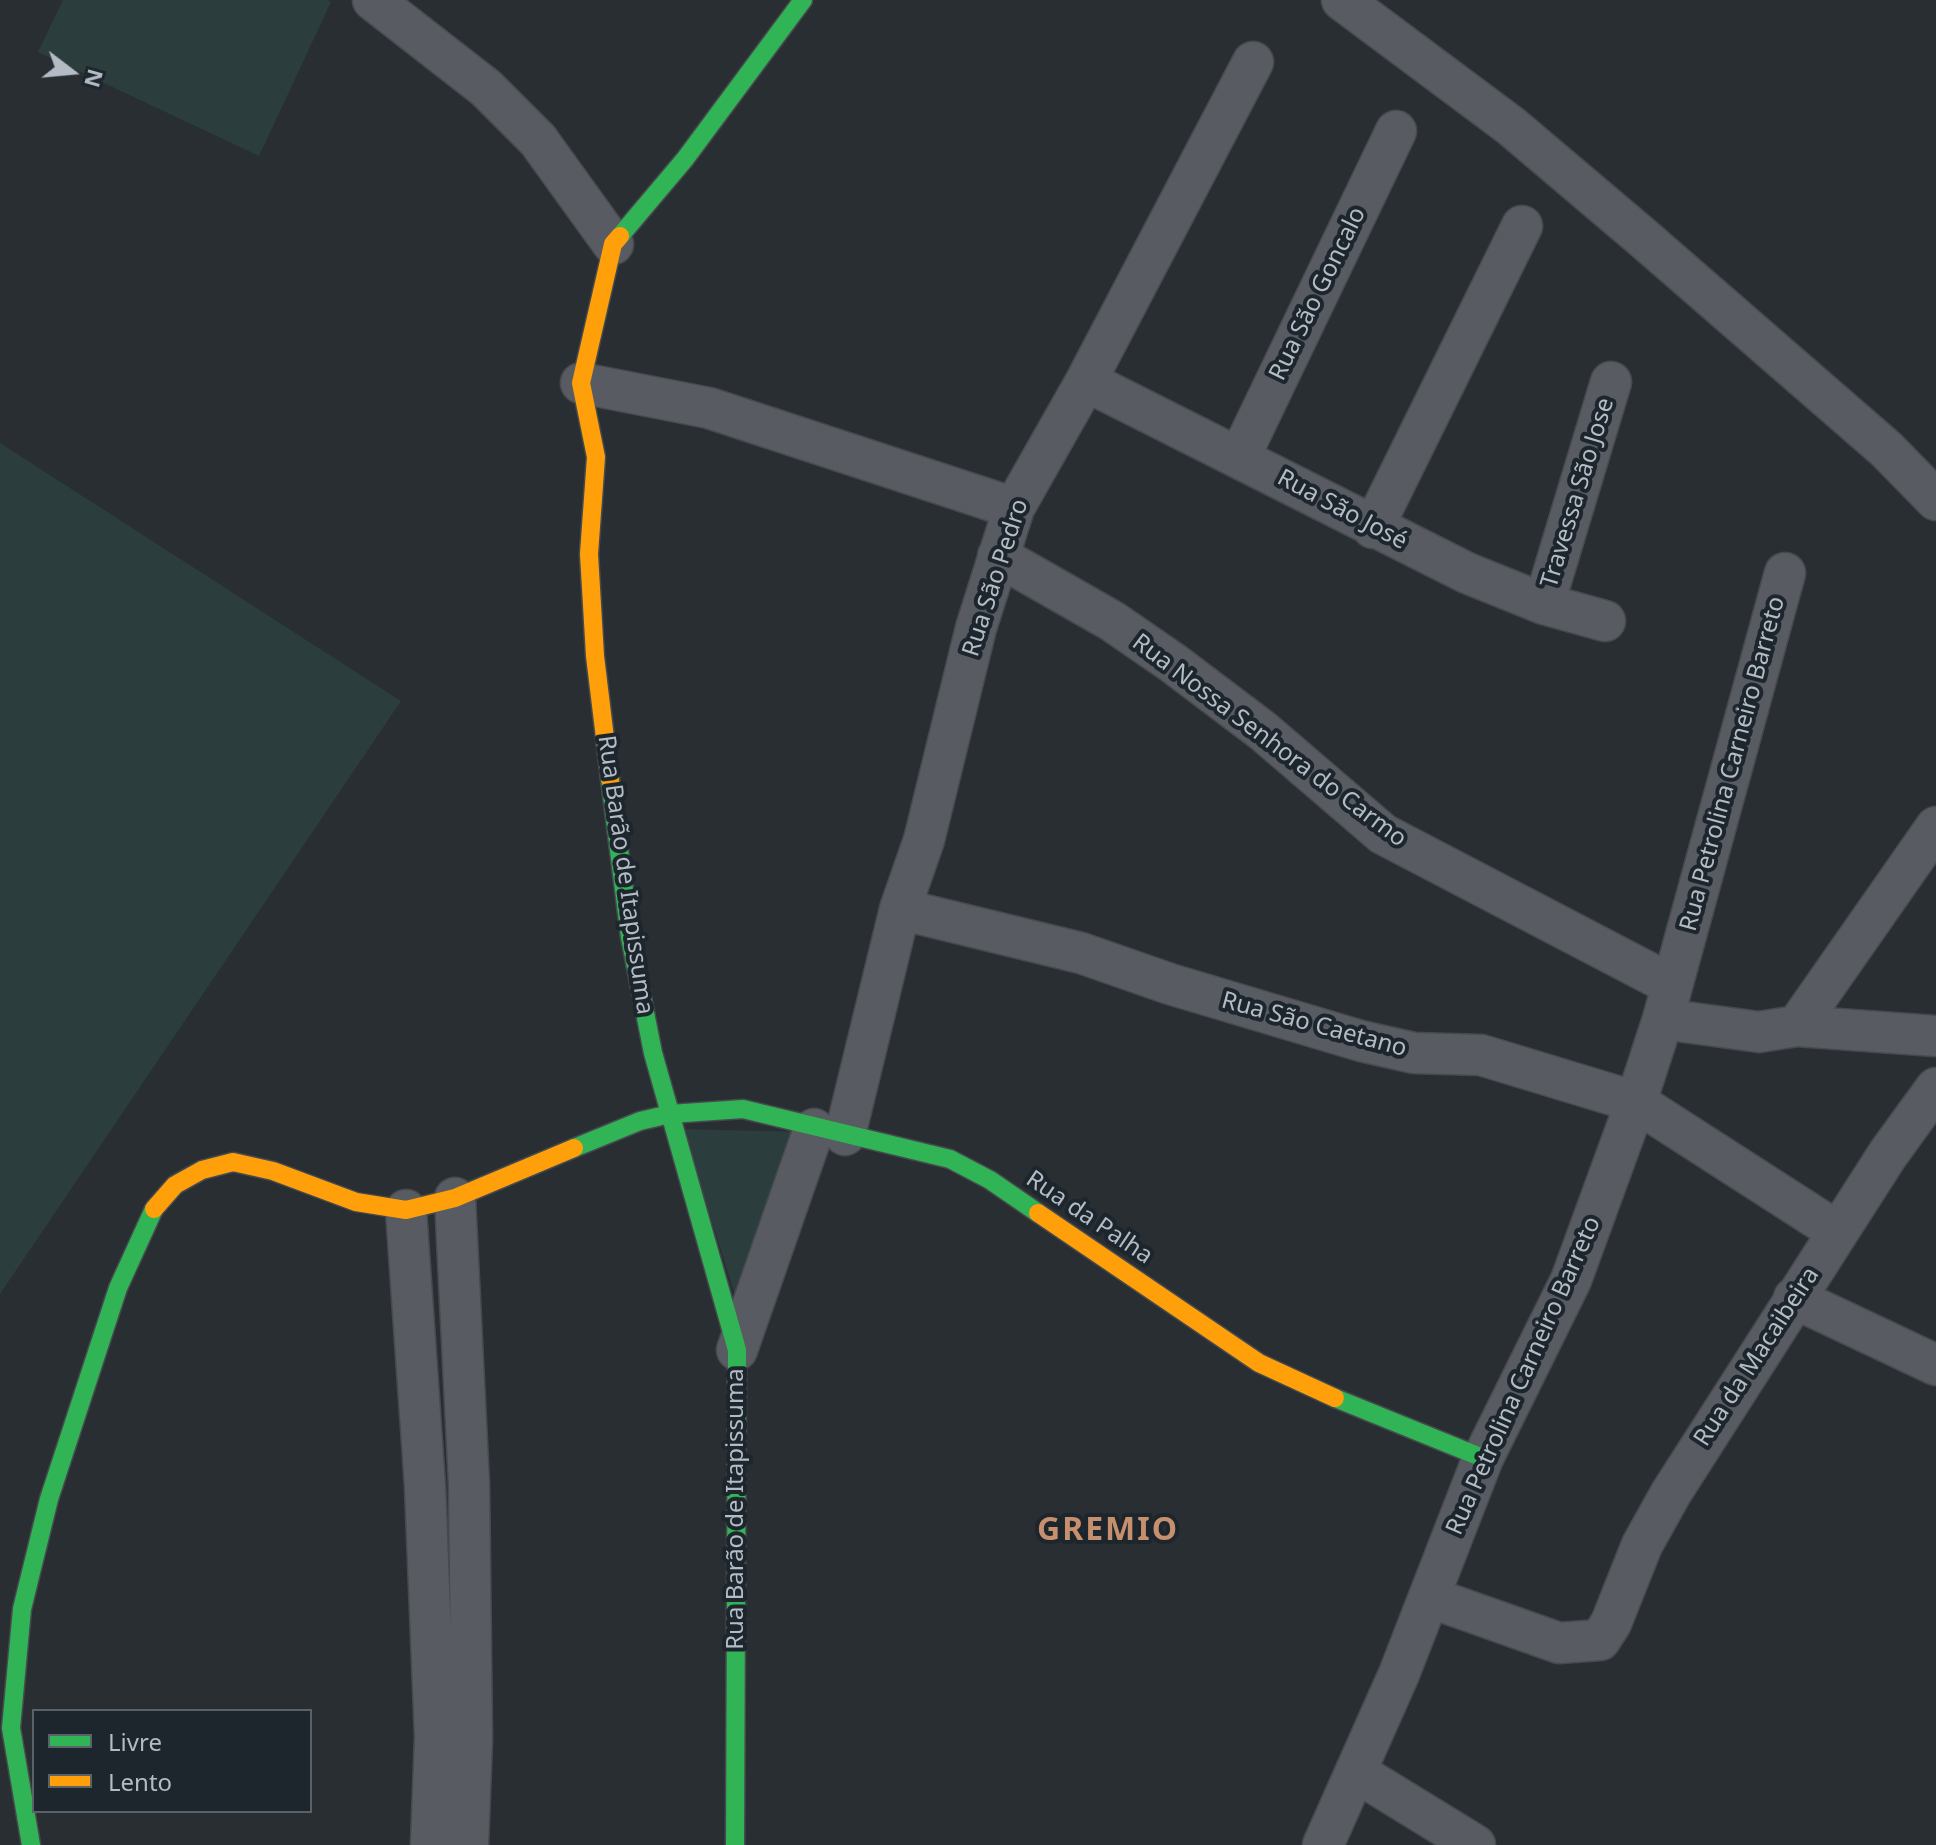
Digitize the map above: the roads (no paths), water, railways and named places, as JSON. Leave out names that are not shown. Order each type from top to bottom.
[{"type":"street","points":[[373,0],[486,88],[538,140],[613,244],[685,159],[803,0]]},
{"type":"street","points":[[1342,0],[1547,156],[1886,449],[1936,500]]},
{"type":"street","name":"Rua São Pedro","points":[[737,1350],[830,1132],[924,840],[976,628],[1014,508],[1086,381],[1253,62]]},
{"type":"street","name":"Rua São Goncalo","points":[[1240,456],[1396,131]]},
{"type":"street","points":[[1373,528],[1522,226]]},
{"type":"street","name":"Rua Barão de Itapissuma","points":[[613,244],[581,383],[596,457],[589,554],[595,656],[630,937],[653,1053],[737,1350],[735,1845]]},
{"type":"street","name":"Rua São José","points":[[1086,381],[1467,573],[1544,604],[1605,621]]},
{"type":"street","name":"Travessa São Jose","points":[[1544,604],[1611,382]]},
{"type":"street","points":[[581,383],[709,408],[1014,508]]},
{"type":"street","name":"Rua Nossa Senhora do Carmo","points":[[998,556],[1112,621],[1173,663],[1263,731],[1383,834],[1668,1002],[1759,1032],[1797,1026],[1936,1036]]},
{"type":"street","name":"Rua Petrolina Carneiro Barreto","points":[[1323,1845],[1429,1597],[1483,1458],[1571,1280],[1636,1102],[1668,1002],[1785,573]]},
{"type":"street","points":[[1797,1026],[1936,827]]},
{"type":"street","name":"Rua São Caetano","points":[[900,909],[1081,953],[1170,984],[1361,1041],[1414,1053],[1481,1055],[1636,1102],[1838,1232]]},
{"type":"street","name":"Rua da Macaibeira","points":[[1429,1597],[1559,1643],[1600,1640],[1611,1623],[1642,1545],[1671,1493],[1794,1298],[1936,1088]]},
{"type":"street","name":"Rua da Palha","points":[[406,1210],[455,1198],[640,1121],[670,1114],[743,1109],[778,1115],[830,1132],[950,1159],[990,1180],[1259,1363],[1303,1385],[1483,1458]]},
{"type":"street","points":[[31,1845],[11,1728],[22,1609],[49,1499],[118,1288],[148,1216],[175,1185],[202,1170],[233,1162],[273,1171],[356,1202],[406,1210],[435,1737],[431,1845]]},
{"type":"street","points":[[455,1198],[469,1484],[472,1740],[468,1845]]},
{"type":"street","points":[[1794,1298],[1936,1365]]},
{"type":"street","points":[[1356,1772],[1475,1845]]},
{"type":"district","name":"GREMIO","points":[[1108,1531]]}]
